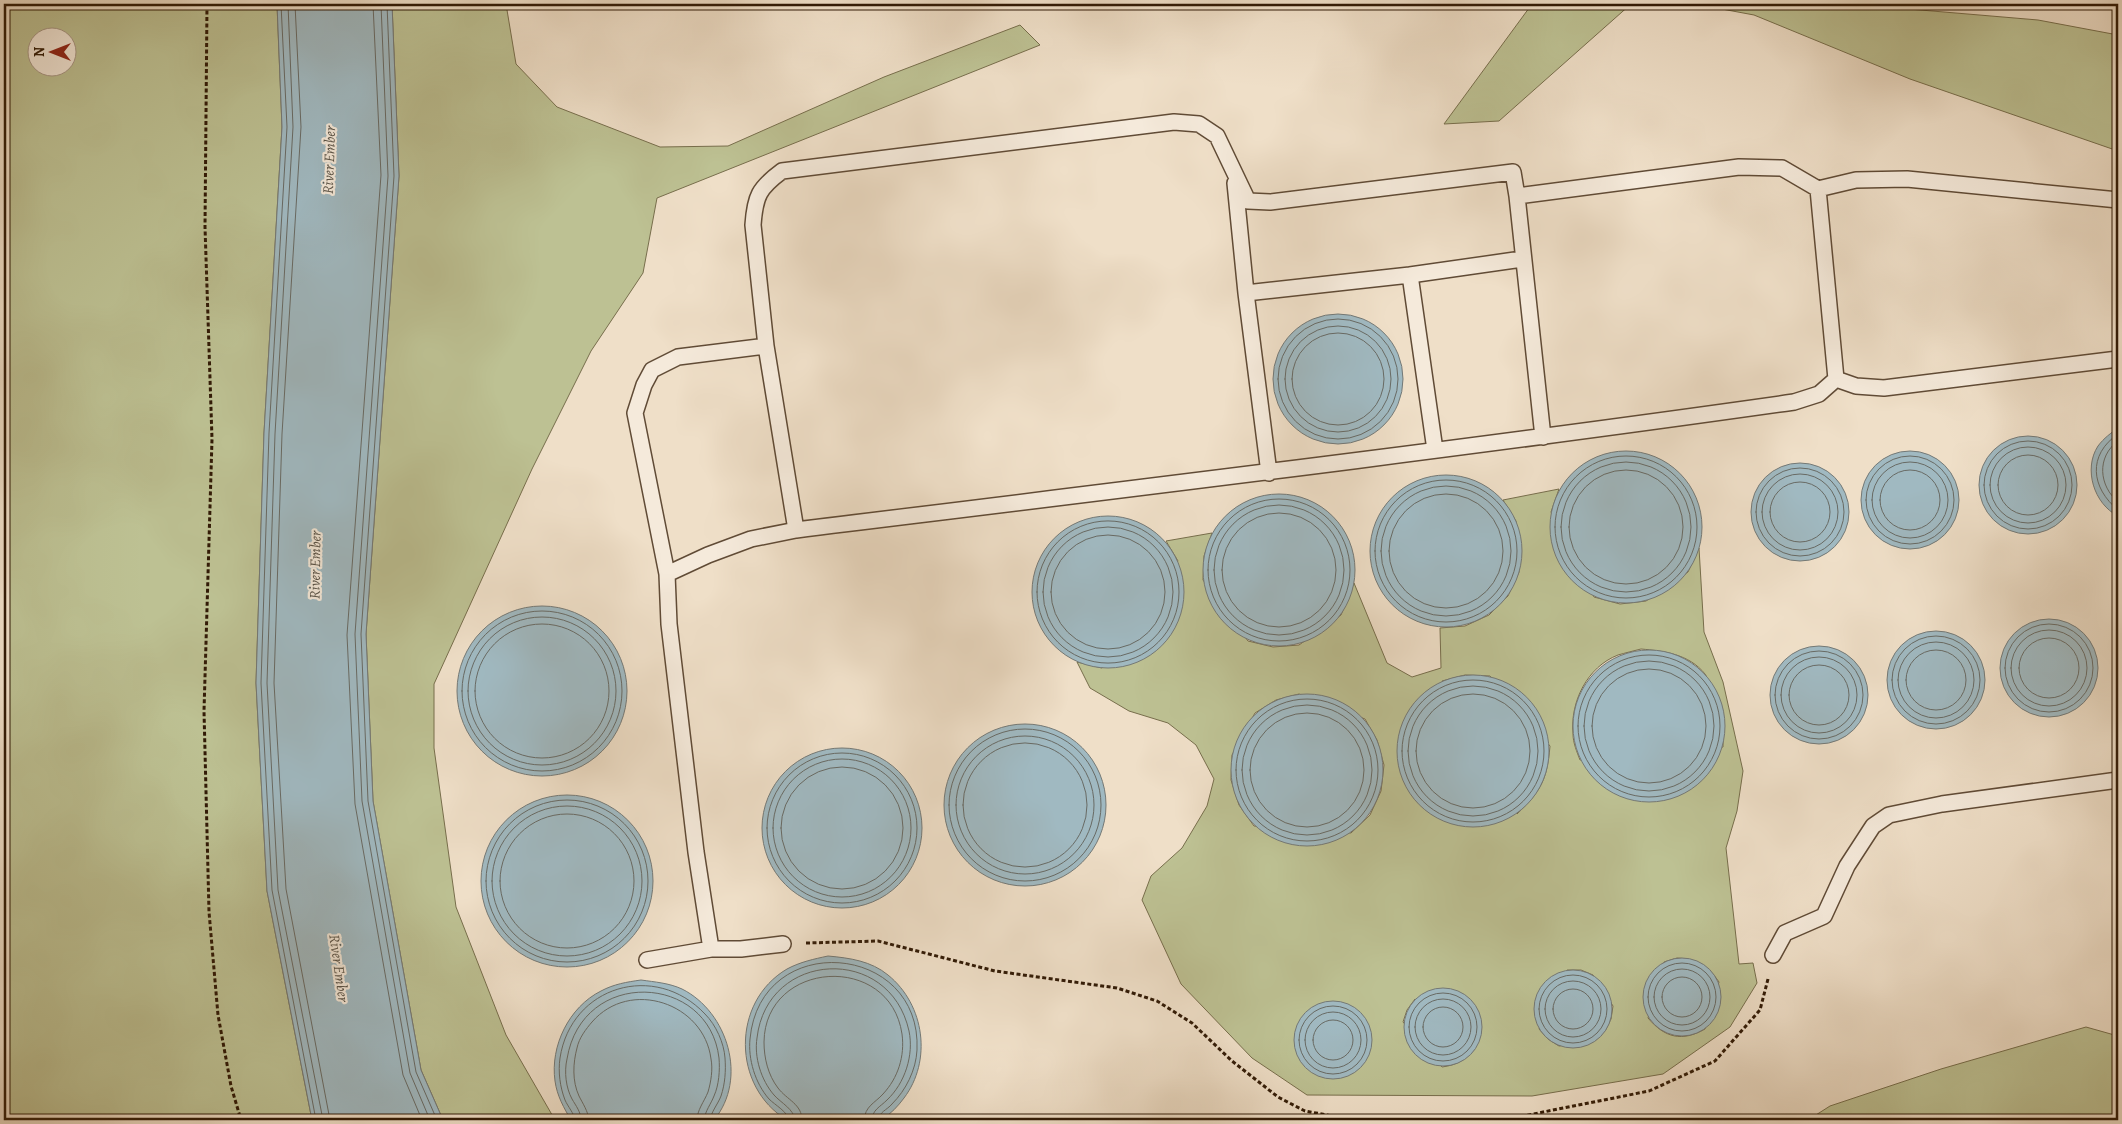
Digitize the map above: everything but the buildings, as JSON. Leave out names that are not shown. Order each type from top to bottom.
[{"type":"lane","points":[[796,530],[766,346],[753,225],[754,206],[764,184],[782,171],[1174,122],[1199,124],[1217,136],[1248,201],[1270,202],[1513,172],[1543,437]]},
{"type":"lane","points":[[1517,196],[1739,167],[1782,168],[1818,189],[1856,180],[1907,179],[2118,200]]},
{"type":"lane","points":[[1234,172],[1246,293],[1269,472]]},
{"type":"lane","points":[[1818,189],[1836,379]]},
{"type":"lane","points":[[1246,293],[1410,275],[1522,259]]},
{"type":"lane","points":[[1410,275],[1435,450]]},
{"type":"lane","points":[[711,949],[696,852],[670,634],[667,574],[635,413],[644,385],[652,370],[678,357],[766,346]]},
{"type":"lane","points":[[1836,379],[1856,386],[1884,388],[2118,359]]},
{"type":"lane","points":[[667,574],[751,538],[796,530],[1543,437],[1794,402],[1820,394],[1836,379]]},
{"type":"lane","points":[[1773,955],[1785,932],[1824,916],[1846,866],[1873,826],[1889,815],[1942,804],[2118,780]]},
{"type":"lane","points":[[647,960],[711,949],[741,949],[783,944]]},
{"type":"path","points":[[207,4],[206,227],[212,439],[204,711],[209,912],[218,1015],[231,1086],[242,1120]]},
{"type":"path","points":[[783,944],[878,941],[995,971],[1117,988],[1157,1001],[1192,1023],[1232,1061],[1278,1097],[1305,1111],[1349,1119],[1503,1120],[1649,1091],[1715,1061],[1760,1010],[1773,955]]},
{"type":"green space","points":[[4,4],[277,4],[282,127],[264,433],[256,683],[267,891],[312,1120],[4,1120]]},
{"type":"green space","points":[[392,4],[506,4],[516,64],[557,107],[660,147],[728,146],[884,77],[1020,25],[1040,45],[657,198],[643,273],[591,351],[532,469],[434,684],[434,748],[456,907],[506,1035],[555,1120],[443,1120],[421,1070],[373,801],[366,634],[399,176]]},
{"type":"green space","points":[[1532,4],[1631,4],[1499,121],[1444,124]]},
{"type":"green space","points":[[1695,4],[1866,4],[2038,20],[2118,35],[2118,151],[1910,79],[1754,15]]},
{"type":"green space","points":[[1559,489],[1551,512],[1594,597],[1620,604],[1646,601],[1688,572],[1699,548],[1704,632],[1723,682],[1743,771],[1737,811],[1726,848],[1739,964],[1753,963],[1757,983],[1730,1027],[1663,1074],[1532,1096],[1307,1095],[1252,1058],[1181,984],[1142,900],[1151,876],[1182,848],[1207,806],[1214,779],[1196,745],[1168,723],[1129,711],[1090,688],[1077,662],[1102,668],[1178,561],[1166,541],[1212,533],[1204,556],[1203,580],[1248,641],[1273,647],[1299,645],[1341,615],[1354,583],[1387,663],[1412,677],[1441,668],[1440,628],[1465,626],[1489,615],[1508,596],[1519,572],[1516,521],[1503,500]],"holes":[[[1641,649],[1658,651],[1684,658],[1699,667],[1705,674],[1710,686],[1723,739],[1723,747],[1580,760],[1575,747],[1573,722],[1578,698],[1589,677],[1597,668],[1618,655]],[[1465,675],[1490,676],[1550,746],[1545,776],[1532,798],[1517,814],[1442,681]],[[1299,694],[1365,719],[1377,740],[1384,765],[1381,791],[1370,815],[1351,833],[1254,826],[1239,805],[1231,780],[1232,755],[1255,713],[1276,700]],[[1677,958],[1696,962],[1711,972],[1719,982],[1705,1029],[1689,1036],[1674,1036],[1661,1030],[1648,1018],[1664,962]],[[1567,970],[1581,970],[1593,975],[1613,1006],[1611,1019],[1605,1031],[1596,1040],[1559,1046],[1548,1039],[1539,1029]],[[1415,999],[1475,1049],[1460,1061],[1442,1067],[1403,1022],[1407,1010]]]},
{"type":"green space","points":[[2086,1027],[2118,1036],[2118,1120],[1808,1120],[1830,1106],[1941,1069]]},
{"type":"water","name":"River Ember","points":[[277,4],[392,4],[399,176],[366,634],[373,801],[421,1070],[443,1120],[312,1120],[267,891],[256,683],[264,433],[282,127]]},
{"type":"water","points":[[1338,314],[1363,319],[1384,333],[1398,354],[1403,379],[1398,404],[1384,425],[1363,439],[1338,444],[1313,439],[1292,425],[1278,404],[1273,379],[1278,354],[1292,333],[1313,319]]},
{"type":"water","points":[[2118,428],[2118,516],[2097,495],[2091,475],[2091,465],[2098,446]]},
{"type":"water","points":[[2028,436],[2047,440],[2063,450],[2073,466],[2077,485],[2073,504],[2063,520],[2047,530],[2028,534],[2009,530],[1993,520],[1983,504],[1979,485],[1983,466],[1993,450],[2009,440]]},
{"type":"water","points":[[1626,451],[1641,452],[1655,457],[1680,473],[1696,498],[1701,512],[1701,542],[1696,556],[1680,581],[1655,597],[1641,602],[1626,603],[1611,602],[1597,597],[1572,581],[1556,556],[1551,542],[1550,527],[1551,512],[1556,498],[1572,473],[1597,457],[1611,452]]},
{"type":"water","points":[[1910,451],[1929,455],[1945,465],[1955,481],[1959,500],[1955,519],[1945,535],[1929,545],[1910,549],[1891,545],[1875,535],[1865,519],[1861,500],[1865,481],[1875,465],[1891,455]]},
{"type":"water","points":[[1800,463],[1819,467],[1835,477],[1845,493],[1849,512],[1845,531],[1835,547],[1819,557],[1800,561],[1781,557],[1765,547],[1755,531],[1751,512],[1755,493],[1765,477],[1781,467]]},
{"type":"water","points":[[1446,475],[1461,476],[1475,481],[1500,497],[1516,522],[1521,536],[1521,566],[1516,580],[1500,605],[1475,621],[1461,626],[1446,627],[1431,626],[1417,621],[1392,605],[1376,580],[1371,566],[1370,551],[1371,536],[1376,522],[1392,497],[1417,481],[1431,476]]},
{"type":"water","points":[[1279,494],[1294,495],[1308,500],[1333,516],[1349,541],[1354,555],[1354,585],[1349,599],[1333,624],[1308,640],[1294,645],[1279,646],[1264,645],[1250,640],[1225,624],[1209,599],[1204,585],[1203,570],[1204,555],[1209,541],[1225,516],[1250,500],[1264,495]]},
{"type":"water","points":[[1108,516],[1123,517],[1137,522],[1162,538],[1178,563],[1183,577],[1183,607],[1178,621],[1162,646],[1137,662],[1123,667],[1108,668],[1093,667],[1079,662],[1054,646],[1038,621],[1033,607],[1032,592],[1033,577],[1038,563],[1054,538],[1079,522],[1093,517]]},
{"type":"water","points":[[550,606],[575,612],[596,625],[608,637],[624,666],[627,691],[626,708],[621,724],[608,745],[596,757],[567,773],[534,776],[509,770],[488,757],[476,745],[460,716],[457,683],[463,658],[476,637],[488,625],[517,609]]},
{"type":"water","points":[[2049,619],[2068,623],[2084,633],[2094,649],[2098,668],[2094,687],[2084,703],[2068,713],[2049,717],[2030,713],[2014,703],[2004,687],[2000,668],[2004,649],[2014,633],[2030,623]]},
{"type":"water","points":[[1936,631],[1955,635],[1971,645],[1981,661],[1985,680],[1981,699],[1971,715],[1955,725],[1936,729],[1917,725],[1901,715],[1891,699],[1887,680],[1891,661],[1901,645],[1917,635]]},
{"type":"water","points":[[1819,646],[1838,650],[1854,660],[1864,676],[1868,695],[1864,714],[1854,730],[1838,740],[1819,744],[1800,740],[1784,730],[1774,714],[1770,695],[1774,676],[1784,660],[1800,650]]},
{"type":"water","points":[[1649,650],[1664,651],[1678,656],[1703,672],[1719,697],[1724,711],[1724,741],[1719,755],[1703,780],[1678,796],[1664,801],[1649,802],[1634,801],[1620,796],[1595,780],[1579,755],[1574,741],[1573,726],[1574,711],[1579,697],[1595,672],[1620,656],[1634,651]]},
{"type":"water","points":[[1473,675],[1488,676],[1502,681],[1527,697],[1543,722],[1548,736],[1548,766],[1543,780],[1527,805],[1502,821],[1488,826],[1473,827],[1458,826],[1444,821],[1419,805],[1403,780],[1398,766],[1397,751],[1398,736],[1403,722],[1419,697],[1444,681],[1458,676]]},
{"type":"water","points":[[1307,694],[1322,695],[1336,700],[1361,716],[1377,741],[1382,755],[1382,785],[1377,799],[1361,824],[1336,840],[1322,845],[1307,846],[1292,845],[1278,840],[1253,824],[1237,799],[1232,785],[1231,770],[1232,755],[1237,741],[1253,716],[1278,700],[1292,695]]},
{"type":"water","points":[[1025,724],[1041,726],[1056,731],[1070,738],[1082,748],[1092,760],[1099,774],[1104,789],[1106,805],[1104,821],[1099,836],[1092,850],[1082,862],[1070,872],[1056,879],[1041,884],[1025,886],[1009,884],[994,879],[980,872],[968,862],[958,850],[951,836],[946,821],[944,805],[946,789],[951,774],[958,760],[968,748],[980,738],[994,731],[1009,726]]},
{"type":"water","points":[[842,748],[873,754],[893,766],[904,777],[916,797],[922,828],[916,859],[904,879],[893,890],[873,902],[842,908],[811,902],[791,890],[780,879],[768,859],[762,828],[768,797],[780,777],[791,766],[811,754]]},
{"type":"water","points":[[559,795],[575,795],[600,801],[608,805],[622,814],[634,826],[647,848],[653,881],[647,914],[634,936],[622,948],[600,961],[575,967],[559,967],[534,961],[526,957],[512,948],[500,936],[487,914],[481,889],[481,873],[487,848],[491,840],[500,826],[512,814],[534,801]]},
{"type":"water","points":[[828,956],[860,961],[881,970],[900,987],[917,1017],[921,1051],[919,1067],[913,1083],[904,1098],[894,1110],[882,1119],[853,1121],[787,1120],[769,1105],[756,1087],[748,1066],[745,1044],[748,1023],[756,1002],[769,984],[787,969],[807,961]]},
{"type":"water","points":[[1682,958],[1697,961],[1710,969],[1718,982],[1721,997],[1718,1012],[1710,1025],[1697,1033],[1682,1036],[1667,1033],[1654,1025],[1646,1012],[1643,997],[1646,982],[1654,969],[1667,961]]},
{"type":"water","points":[[1573,970],[1588,973],[1601,981],[1609,994],[1612,1009],[1609,1024],[1601,1037],[1588,1045],[1573,1048],[1558,1045],[1545,1037],[1537,1024],[1534,1009],[1537,994],[1545,981],[1558,973]]},
{"type":"water","points":[[641,980],[667,984],[682,989],[698,1000],[711,1013],[721,1030],[728,1048],[731,1067],[730,1085],[724,1104],[714,1120],[571,1120],[563,1106],[556,1086],[554,1068],[559,1041],[571,1017],[590,998],[601,991],[616,985]]},
{"type":"water","points":[[1443,988],[1458,991],[1471,999],[1479,1012],[1482,1027],[1479,1042],[1471,1055],[1458,1063],[1443,1066],[1428,1063],[1415,1055],[1407,1042],[1404,1027],[1407,1012],[1415,999],[1428,991]]},
{"type":"water","points":[[1333,1001],[1348,1004],[1361,1012],[1369,1025],[1372,1040],[1369,1055],[1361,1068],[1348,1076],[1333,1079],[1318,1076],[1305,1068],[1297,1055],[1294,1040],[1297,1025],[1305,1012],[1318,1004]]}]
